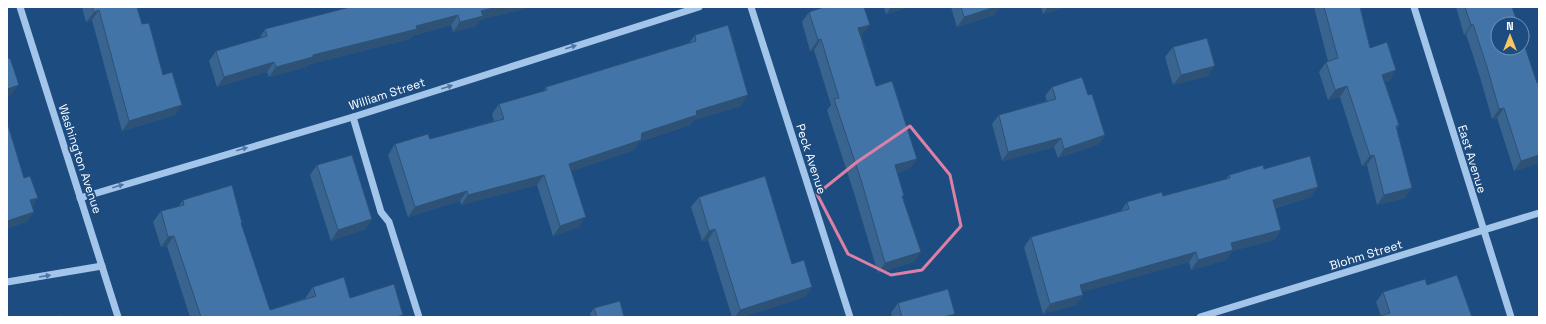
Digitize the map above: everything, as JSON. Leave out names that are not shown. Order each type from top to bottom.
[{"type":"street","name":"Washington Avenue","points":[[20,7],[118,317]]},
{"type":"street","name":"William Street","points":[[80,198],[353,117],[698,7]]},
{"type":"street","name":"Peck Avenue","points":[[750,7],[850,317]]},
{"type":"street","name":"East Avenue","points":[[1414,7],[1511,317]]},
{"type":"street","points":[[353,117],[381,212],[389,222],[419,317]]},
{"type":"street","name":"Blohm Street","points":[[1200,317],[1539,213]]},
{"type":"street","points":[[7,282],[102,266]]},
{"type":"highlighted area","points":[[910,126],[950,175],[961,226],[922,270],[891,275],[848,254],[817,194],[857,162]]},
{"type":"building","points":[[92,7],[137,7],[142,24],[149,23],[163,75],[172,72],[182,105],[129,121],[99,10],[94,12]]},
{"type":"building","points":[[350,7],[497,7],[481,11],[483,16],[460,22],[458,15],[416,26],[417,29],[313,55],[313,57],[276,67],[274,62],[224,77],[216,51],[267,36],[265,29]]},
{"type":"building","points":[[824,7],[864,7],[870,25],[858,28],[876,86],[892,81],[917,159],[895,165],[904,196],[902,196],[921,252],[885,263],[862,183],[834,99],[839,98],[821,39],[818,40],[809,12]]},
{"type":"building","points":[[961,7],[995,7],[964,17]]},
{"type":"building","points":[[1324,7],[1360,7],[1370,48],[1387,42],[1396,70],[1382,75],[1399,125],[1396,126],[1412,188],[1384,195],[1374,155],[1370,156],[1347,86],[1335,90],[1326,62],[1338,58]]},
{"type":"building","points":[[1465,7],[1512,7],[1515,16],[1490,16],[1490,56],[1528,56],[1537,83],[1539,82],[1539,155],[1521,161],[1504,108],[1499,109],[1473,24],[1471,25]]},
{"type":"building","points":[[728,25],[748,95],[696,111],[697,115],[642,133],[641,140],[569,164],[586,217],[560,226],[544,175],[468,195],[467,191],[415,207],[395,144],[428,134],[430,139],[504,119],[499,104],[547,90],[546,87],[696,41],[695,35]]},
{"type":"building","points":[[1207,38],[1215,66],[1181,75],[1173,47]]},
{"type":"building","points":[[10,58],[19,85],[7,89],[7,59]]},
{"type":"building","points":[[1082,77],[1088,95],[1092,94],[1105,135],[1064,149],[1061,138],[1008,152],[999,115],[1056,99],[1052,87]]},
{"type":"building","points":[[7,122],[24,178],[30,176],[38,198],[30,200],[34,212],[7,221]]},
{"type":"building","points":[[352,155],[372,219],[338,230],[317,165]]},
{"type":"building","points":[[1310,156],[1318,187],[1273,200],[1281,230],[1231,243],[1233,250],[1198,260],[1196,252],[1080,285],[1083,295],[1050,304],[1031,237],[1129,209],[1127,202],[1162,192],[1163,196],[1230,178],[1229,175],[1263,165],[1264,169]]},
{"type":"building","points":[[765,176],[792,264],[804,260],[812,287],[740,310],[715,229],[709,231],[699,197]]},
{"type":"building","points":[[232,185],[241,223],[270,310],[316,296],[313,287],[344,277],[350,298],[394,284],[403,315],[396,317],[201,317],[174,236],[168,237],[161,211],[184,205],[183,200]]},
{"type":"building","points":[[1457,275],[1472,317],[1376,317],[1390,313],[1383,292],[1425,279],[1427,285]]},
{"type":"building","points":[[948,289],[955,314],[944,317],[902,317],[898,303]]},
{"type":"building","points":[[620,301],[624,317],[597,317],[594,308]]}]
